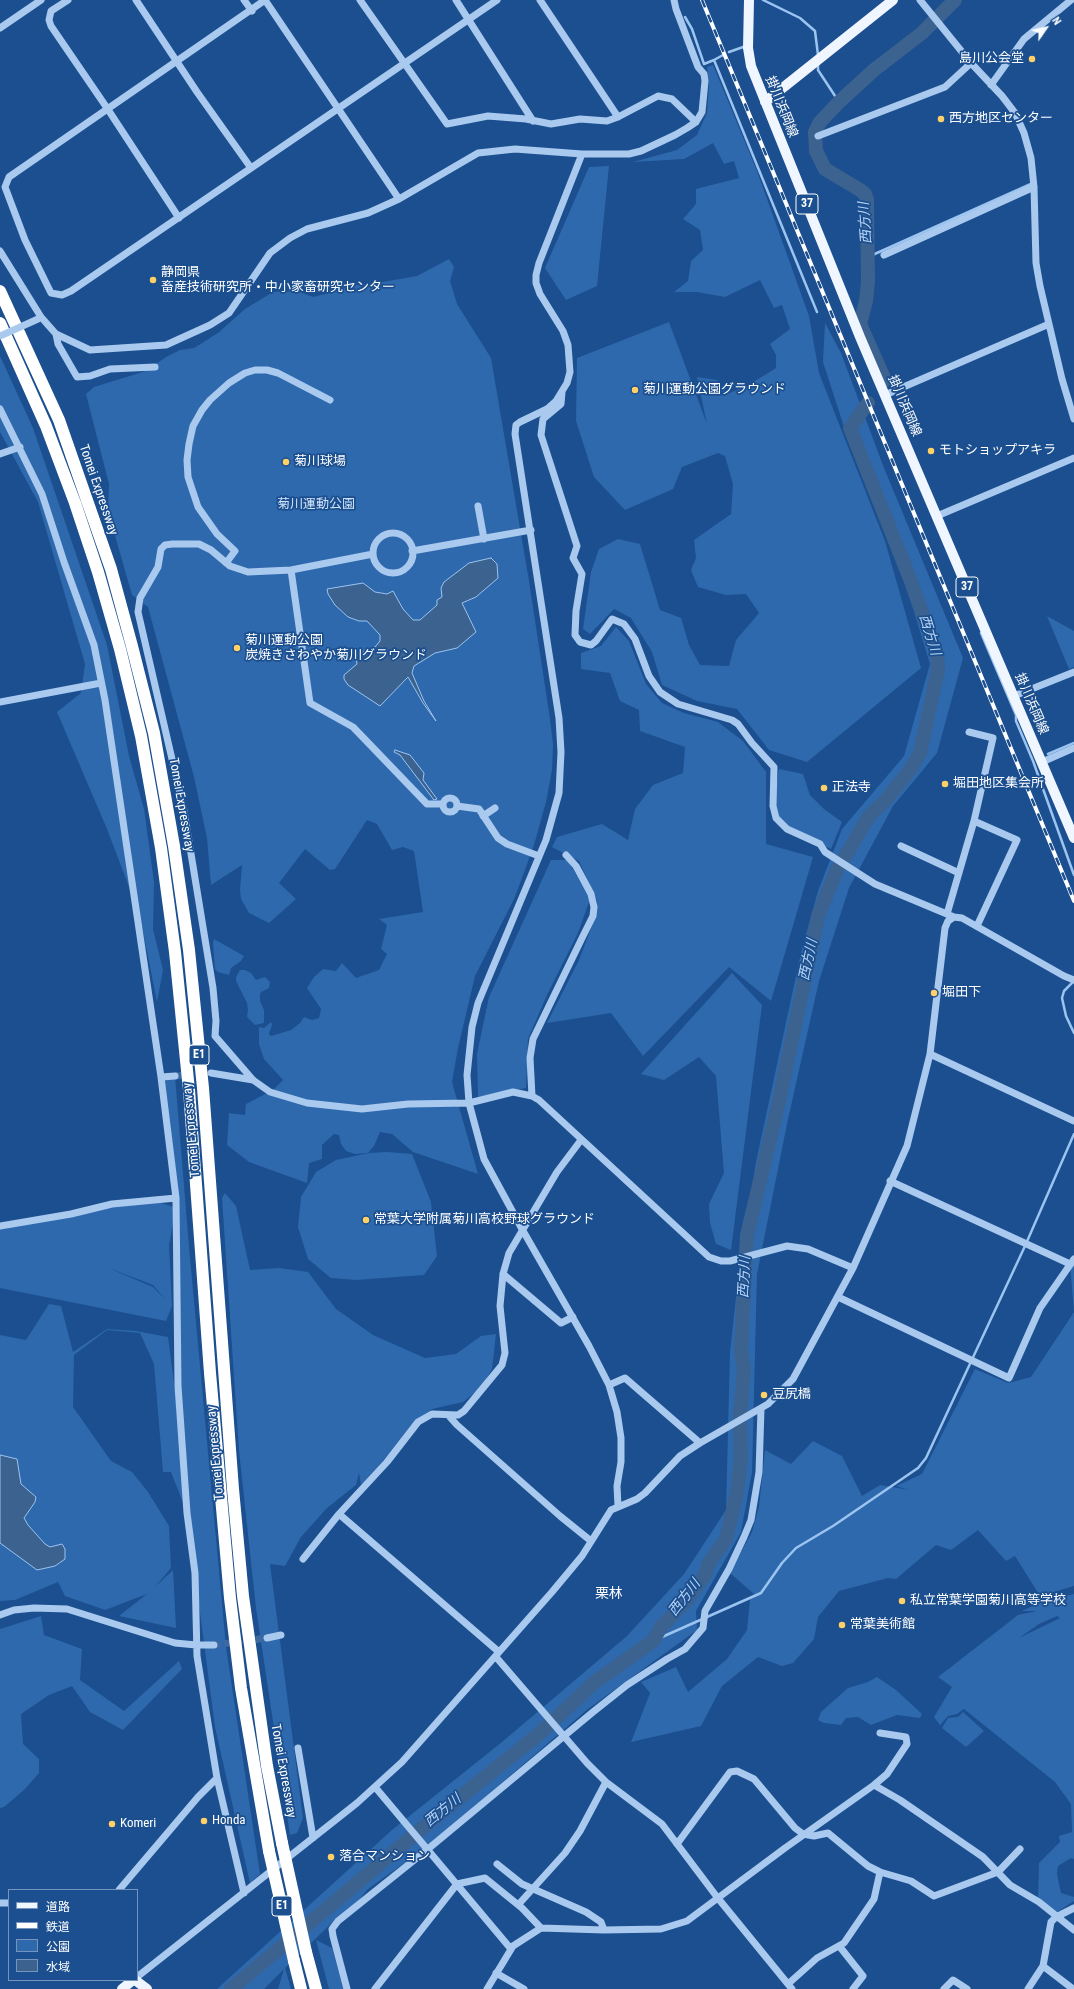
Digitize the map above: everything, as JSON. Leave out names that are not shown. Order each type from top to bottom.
[{"type":"highway","name":"Tomei Expressway","points":[[0,292],[59,420],[111,569],[154,734],[173,838],[189,950],[203,1088],[231,1466],[243,1596],[267,1766],[282,1843],[306,1952],[316,1989]]},
{"type":"highway","name":"Tomei Expressway","points":[[0,323],[46,426],[75,503],[98,572],[120,649],[141,736],[161,848],[176,952],[190,1090],[211,1389],[230,1598],[243,1702],[269,1851],[301,1989]]},
{"type":"main road","points":[[765,102],[893,0]]},
{"type":"main road","name":"掛川浜岡線","points":[[749,2],[748,48],[751,66],[860,337],[1074,838]]},
{"type":"main road","points":[[122,1989],[133,1981]]},
{"type":"main road","points":[[135,1981],[147,1989]]},
{"type":"street","points":[[0,28],[41,0]]},
{"type":"street","points":[[68,0],[51,11],[49,20],[51,26],[107,108],[178,218]]},
{"type":"street","points":[[136,0],[251,168]]},
{"type":"street","points":[[244,0],[252,11]]},
{"type":"street","points":[[399,199],[338,108],[265,0],[252,11],[17,170],[9,177],[5,187],[25,240],[52,293],[62,295],[71,291],[338,108],[497,0]]},
{"type":"street","points":[[360,0],[447,124],[488,116],[526,119],[551,124],[580,119],[607,121],[618,117],[658,96],[672,99],[696,122]]},
{"type":"street","points":[[456,0],[470,19],[533,121]]},
{"type":"street","points":[[540,0],[618,117]]},
{"type":"street","points":[[0,250],[40,318],[56,334],[90,350],[166,345],[210,325],[229,312],[270,253],[290,238],[307,229],[368,212],[399,199],[478,153],[515,149],[582,154],[629,154],[641,151],[676,136],[696,122],[702,112],[705,81],[704,74],[698,66],[674,0]]},
{"type":"street","points":[[920,0],[971,62],[1002,96],[1015,114],[1024,133],[1031,158],[1034,187],[1036,263],[1064,386],[1074,419]]},
{"type":"street","points":[[991,85],[1024,39],[1071,0]]},
{"type":"street","points":[[818,136],[944,87],[971,62]]},
{"type":"street","points":[[582,154],[541,258],[536,276],[536,283],[540,294],[563,331],[568,345],[570,372],[562,392],[561,404],[543,419],[541,435],[577,546],[573,558],[582,574],[576,611],[575,635],[580,642],[591,645],[596,641],[612,619],[624,624],[635,640],[649,676],[660,692],[678,704],[732,720],[745,730],[752,743],[774,767],[773,806],[776,818],[788,829],[820,844],[825,852],[892,892],[954,917],[962,918],[1039,963],[1074,980]]},
{"type":"street","points":[[884,256],[1034,187]]},
{"type":"street","points":[[0,336],[40,318]]},
{"type":"street","points":[[885,395],[1049,324]]},
{"type":"street","points":[[56,334],[58,344],[77,377],[90,376],[110,369],[155,367]]},
{"type":"street","points":[[226,563],[235,551],[217,534],[198,507],[188,477],[186,460],[189,444],[193,426],[202,410],[210,400],[229,383],[245,373],[255,370],[267,370],[278,373],[330,400]]},
{"type":"street","points":[[562,392],[547,409],[516,426],[515,434],[559,718],[561,778],[558,798],[551,825],[478,1002],[469,1051],[467,1075],[469,1104],[484,1159],[522,1229],[573,1317],[609,1385],[618,1412],[621,1438],[621,1462],[617,1486],[618,1506]]},
{"type":"street","points":[[0,409],[42,494],[64,562],[94,645],[101,683],[161,1077],[176,1198],[178,1386],[187,1513],[194,1573],[196,1645],[217,1778],[244,1893]]},
{"type":"street","points":[[0,454],[20,447]]},
{"type":"street","points":[[937,516],[1074,458]]},
{"type":"street","points":[[478,506],[484,539]]},
{"type":"street","points":[[412,551],[531,530]]},
{"type":"street","points":[[391,533],[397,533],[408,540],[412,551],[412,557],[406,568],[394,573],[382,570],[374,560],[373,554],[373,548],[380,537],[391,533]]},
{"type":"street","points":[[373,554],[291,570],[242,572],[199,544],[186,543],[165,545],[161,549],[158,567],[140,598],[138,612],[184,811],[213,988],[216,1021],[215,1036],[253,1080],[270,1092],[307,1103],[362,1109],[408,1104],[469,1104],[513,1092],[532,1096],[539,1100],[709,1256],[721,1261],[730,1261],[787,1246],[808,1249],[852,1268]]},
{"type":"street","points":[[291,570],[310,702],[353,727],[427,804],[442,804]]},
{"type":"street","points":[[1014,696],[1074,672]]},
{"type":"street","points":[[0,702],[101,683]]},
{"type":"street","points":[[947,914],[974,821],[993,738],[969,732]]},
{"type":"street","points":[[1042,762],[1074,748]]},
{"type":"street","points":[[450,798],[455,800],[457,806],[455,811],[449,813],[444,809],[442,804],[444,800],[450,798]]},
{"type":"street","points":[[457,806],[479,809],[484,816],[495,840],[539,856]]},
{"type":"street","points":[[484,816],[495,808]]},
{"type":"street","points":[[974,821],[1017,840],[977,926]]},
{"type":"street","points":[[901,846],[959,873]]},
{"type":"street","points":[[532,1096],[530,1058],[533,1039],[583,936],[593,912],[591,894],[576,866],[566,856]]},
{"type":"street","points":[[138,1976],[375,1787],[419,1745],[582,1556],[606,1517],[618,1506],[637,1499],[645,1493],[680,1456],[700,1443],[760,1410],[793,1379],[838,1297],[909,1140],[930,1054],[945,928],[948,921],[954,917]]},
{"type":"street","points":[[930,1054],[1074,1121]]},
{"type":"street","points":[[211,1073],[253,1080]]},
{"type":"street","points":[[161,1077],[175,1076]]},
{"type":"street","points":[[303,1559],[339,1514],[383,1466],[418,1422],[432,1414],[458,1415],[464,1411],[502,1365],[504,1353],[500,1306],[503,1274],[509,1253],[557,1172],[581,1140]]},
{"type":"street","points":[[838,1297],[971,1362],[1009,1378],[1040,1308],[1072,1261],[1026,1244],[890,1181]]},
{"type":"street","points":[[0,1226],[71,1214],[112,1204],[176,1198]]},
{"type":"street","points":[[503,1274],[561,1323],[573,1317]]},
{"type":"street","points":[[609,1385],[625,1378],[700,1443]]},
{"type":"street","points":[[347,1989],[332,1936],[332,1929],[338,1921],[627,1685],[685,1649],[704,1628],[705,1611],[735,1556],[751,1520],[759,1472],[760,1410]]},
{"type":"street","points":[[448,1415],[457,1425],[590,1541]]},
{"type":"street","points":[[339,1514],[498,1655],[539,1708],[606,1782],[662,1824],[717,1897],[790,1986],[817,1958],[840,1947],[844,1943],[874,1899],[880,1872]]},
{"type":"street","points":[[0,1615],[14,1610],[34,1608],[67,1609],[175,1644],[214,1644]]},
{"type":"street","points":[[267,1638],[281,1635]]},
{"type":"street","points":[[487,1989],[510,1949],[541,1928],[604,1930],[661,1929],[688,1921],[717,1897],[803,1834],[874,1786],[886,1774],[907,1744],[906,1737],[880,1733]]},
{"type":"street","points":[[298,1748],[313,1838]]},
{"type":"street","points":[[677,1844],[730,1772],[737,1771],[754,1780],[795,1828],[803,1834],[814,1836],[828,1833],[847,1850],[880,1872],[911,1882],[934,1896],[998,1872],[1020,1849]]},
{"type":"street","points":[[120,1889],[198,1797],[217,1778]]},
{"type":"street","points":[[518,1905],[565,1853],[580,1830],[606,1782]]},
{"type":"street","points":[[874,1786],[900,1800],[983,1857],[1010,1885],[1039,1902],[1074,1930]]},
{"type":"street","points":[[375,1787],[510,1949]]},
{"type":"street","points":[[497,1864],[522,1884],[586,1912],[601,1922],[604,1930]]},
{"type":"street","points":[[375,1989],[457,1884],[485,1878],[518,1905],[541,1928]]},
{"type":"street","points":[[1028,1989],[1043,1966],[1051,1922],[1056,1917],[1074,1908]]},
{"type":"street","points":[[840,1947],[863,1976],[854,1989]]},
{"type":"street","points":[[1043,1966],[1073,1989]]},
{"type":"street","points":[[496,1973],[524,1989]]},
{"type":"street","points":[[944,1989],[953,1980],[967,1989]]},
{"type":"green space","points":[[713,65],[757,171],[809,316],[819,373],[885,541],[921,668],[807,762],[769,750],[737,709],[697,701],[662,685],[652,652],[631,618],[614,609],[590,634],[583,629],[591,572],[599,549],[618,539],[640,544],[660,610],[681,618],[689,645],[700,665],[729,666],[736,640],[759,613],[746,594],[726,595],[698,587],[691,570],[696,558],[694,540],[731,514],[733,484],[725,456],[718,453],[682,467],[673,489],[625,510],[594,477],[576,421],[577,358],[669,322],[707,424],[697,377],[717,380],[727,394],[747,386],[776,368],[776,355],[770,344],[790,329],[782,305],[774,308],[760,280],[725,297],[697,292],[674,292],[688,281],[691,261],[703,250],[700,230],[683,219],[696,204],[696,189],[739,178],[734,161],[724,164],[713,143],[684,159],[633,162],[677,150],[697,135],[707,113],[709,85],[707,67]]},
{"type":"green space","points":[[609,166],[597,286],[566,300],[545,268],[589,167]]},
{"type":"green space","name":"菊川運動公園","points":[[449,259],[454,267],[450,281],[457,304],[491,358],[529,581],[550,719],[553,744],[552,770],[546,802],[534,845],[515,897],[475,976],[458,1048],[452,1082],[478,1174],[413,1152],[392,1134],[380,1132],[374,1146],[368,1153],[355,1154],[346,1151],[341,1144],[339,1135],[334,1134],[322,1145],[322,1159],[309,1163],[307,1183],[249,1162],[227,1145],[229,1113],[245,1115],[246,1104],[273,1090],[283,1080],[264,1059],[259,1044],[259,1027],[264,1028],[271,1022],[272,1025],[269,1034],[271,1036],[291,1030],[300,1023],[304,1017],[312,1020],[319,1018],[321,1009],[307,988],[314,977],[323,969],[336,971],[342,963],[356,978],[379,970],[387,954],[381,949],[387,925],[379,919],[423,912],[414,851],[403,847],[392,850],[377,824],[367,820],[335,869],[330,870],[305,849],[279,883],[296,899],[269,923],[249,913],[241,899],[240,890],[242,865],[211,885],[207,838],[194,777],[148,607],[132,595],[108,511],[109,484],[86,394],[94,387],[146,371],[166,357],[180,350],[194,348],[218,333],[245,309],[273,292],[297,291],[313,297],[333,292],[341,287],[417,276]]},
{"type":"green space","points":[[825,323],[841,353],[884,468],[963,658],[937,753],[893,806],[849,888],[819,981],[787,1124],[757,1274],[752,1472],[741,1532],[696,1611],[697,1630],[588,1709],[428,1846],[368,1889],[358,1901],[336,1919],[285,1968],[291,1989],[278,1989],[284,1969],[264,1989],[217,1989],[392,1830],[502,1742],[627,1636],[684,1574],[726,1510],[730,1352],[741,1252],[756,1162],[801,953],[818,891],[842,829],[904,756],[930,664],[886,520],[845,430],[823,362]]},
{"type":"green space","points":[[0,356],[33,428],[107,645],[129,756],[144,809],[154,882],[153,929],[163,970],[157,1002],[140,916],[107,829],[57,712],[81,693],[85,664],[38,502],[0,432]]},
{"type":"green space","points":[[1047,616],[1074,631],[1074,667],[1069,669]]},
{"type":"green space","points":[[616,627],[629,641],[646,684],[662,703],[684,713],[718,722],[743,741],[766,772],[766,844],[813,857],[771,1001],[729,967],[643,1056],[611,1013],[547,1023],[579,960],[592,926],[597,901],[579,861],[552,847],[557,837],[602,824],[628,840],[635,809],[653,785],[683,773],[685,747],[640,731],[639,710],[620,701],[610,673],[581,669],[581,653],[601,646]]},
{"type":"green space","points":[[779,769],[803,774],[810,795],[824,809],[842,822],[831,849],[798,834],[780,822],[773,806]]},
{"type":"green space","points":[[551,860],[568,860],[590,899],[578,933],[547,995],[528,1039],[526,1088],[478,1097],[477,1054],[489,997]]},
{"type":"green space","points":[[214,939],[244,956],[241,961],[231,968],[229,975],[218,972],[215,969]]},
{"type":"green space","points":[[240,970],[245,970],[251,973],[256,980],[265,977],[270,982],[269,988],[261,992],[260,995],[260,1001],[264,1010],[264,1023],[255,1025],[247,1017],[247,1003],[236,981],[236,977]]},
{"type":"green space","points":[[732,973],[762,1005],[731,1250],[716,1244],[710,1223],[709,1204],[724,1173],[716,1076],[699,1057],[664,1080],[641,1074]]},
{"type":"green space","points":[[175,1076],[189,1247],[226,1647],[260,1874],[250,1883],[215,1727],[187,1513],[171,1472],[163,1472],[154,1364],[140,1333],[107,1330],[74,1355],[73,1407],[111,1461],[132,1472],[148,1492],[169,1526],[171,1568],[155,1587],[173,1570],[176,1628],[119,1616],[147,1594],[105,1610],[65,1596],[58,1582],[15,1600],[0,1601],[0,1335],[26,1340],[49,1304],[61,1306],[73,1352],[107,1329],[136,1331],[168,1337],[182,1444],[174,1218],[169,1245],[172,1306],[166,1321],[0,1288],[0,1226],[151,1200],[174,1207],[161,1077]],"holes":[[[106,1267],[153,1285],[166,1300],[153,1287]]]},
{"type":"green space","name":"常葉大学附属菊川高校野球グラウンド","points":[[387,1152],[412,1154],[431,1202],[437,1256],[424,1275],[357,1280],[331,1278],[308,1259],[298,1227],[301,1197],[316,1172],[336,1160],[369,1153]]},
{"type":"green space","points":[[225,1193],[236,1206],[250,1270],[279,1268],[308,1272],[336,1309],[373,1335],[425,1358],[456,1354],[481,1336],[496,1334],[492,1369],[481,1388],[463,1402],[432,1409],[412,1424],[382,1462],[361,1485],[359,1473],[356,1485],[327,1508],[301,1537],[285,1566],[270,1564],[303,1818],[297,1833],[290,1835],[256,1608],[239,1451],[222,1198]]},
{"type":"green space","points":[[1074,1262],[1074,1312],[1070,1264]]},
{"type":"green space","points":[[1074,1312],[1074,1586],[1040,1596],[1015,1556],[1006,1561],[978,1530],[951,1550],[936,1545],[896,1579],[888,1578],[839,1591],[818,1617],[814,1639],[793,1663],[782,1666],[758,1657],[722,1686],[701,1726],[631,1742],[650,1693],[641,1682],[676,1667],[688,1692],[727,1659],[747,1630],[750,1599],[754,1594],[730,1573],[752,1532],[759,1507],[765,1450],[791,1464],[813,1441],[842,1456],[862,1496],[880,1485],[909,1490],[896,1486],[922,1474],[975,1369],[1008,1383],[1031,1377]]},
{"type":"green space","points":[[1074,1594],[1074,1859],[1071,1858],[1058,1866],[1057,1874],[1061,1893],[1074,1897],[1074,1901],[1057,1912],[1038,1898],[1039,1863],[1060,1842],[1059,1836],[1072,1832],[1071,1804],[1055,1782],[964,1709],[957,1714],[948,1716],[940,1725],[934,1717],[952,1687],[938,1677],[1018,1615],[1037,1611],[1022,1611],[1043,1601]],"holes":[[[1057,1616],[1060,1618],[1019,1638],[1039,1624]]]},
{"type":"green space","points":[[41,1616],[44,1635],[82,1649],[80,1680],[124,1711],[179,1661],[182,1669],[123,1730],[90,1712],[72,1686],[49,1695],[21,1714],[23,1744],[39,1759],[39,1773],[25,1789],[4,1807],[0,1808],[0,1629]]},
{"type":"green space","points":[[877,1677],[896,1690],[922,1714],[920,1718],[897,1715],[871,1725],[858,1717],[846,1718],[841,1725],[824,1723],[818,1720],[821,1712],[848,1688],[868,1682]]},
{"type":"green space","points":[[963,1712],[984,1731],[966,1747],[942,1728],[948,1718],[958,1717]]},
{"type":"green space","points":[[316,1940],[332,1948],[344,1989],[329,1989]]},
{"type":"water","points":[[491,558],[497,564],[498,578],[476,597],[462,603],[476,632],[457,648],[435,653],[414,666],[412,673],[424,701],[436,721],[423,703],[408,677],[380,706],[348,685],[344,679],[344,675],[357,664],[356,658],[358,654],[375,647],[380,641],[380,635],[367,621],[359,621],[348,617],[335,605],[328,594],[327,589],[363,583],[375,592],[387,594],[393,591],[403,609],[413,620],[420,620],[437,605],[437,600],[442,597],[441,588],[444,582],[469,563]]},
{"type":"water","points":[[395,750],[410,755],[424,773],[423,780],[437,799],[434,800],[400,755],[394,752]]},
{"type":"water","points":[[0,1455],[17,1459],[21,1484],[36,1497],[35,1502],[24,1518],[28,1525],[45,1544],[50,1547],[62,1544],[65,1549],[65,1559],[55,1566],[37,1570],[0,1543]]},
{"type":"waterway","points":[[763,0],[800,18],[815,31],[818,55]]},
{"type":"waterway","name":"西方川","points":[[885,380],[860,324],[866,301],[868,282],[867,200],[865,194],[860,190],[825,169],[816,151],[815,132],[820,122],[839,102],[874,70],[922,33],[955,0]]},
{"type":"waterway","points":[[685,17],[692,29],[704,64],[714,60],[817,312]]},
{"type":"waterway","points":[[729,52],[746,46]]},
{"type":"waterway","points":[[714,60],[723,55]]},
{"type":"waterway","points":[[818,64],[818,70],[839,102]]},
{"type":"waterway","points":[[868,257],[1033,183]]},
{"type":"waterway","name":"西方川","points":[[231,1989],[432,1820],[539,1734],[595,1682],[653,1641],[661,1627],[687,1600],[705,1575],[709,1563],[726,1539],[737,1492],[741,1459],[740,1415],[744,1369],[741,1350],[747,1235],[778,1106],[818,916],[836,872],[869,816],[886,800],[910,770],[920,753],[938,670],[937,654],[910,579],[850,428],[868,403]]},
{"type":"waterway","points":[[981,633],[1016,715],[1016,721],[1033,761],[1074,875]]},
{"type":"waterway","points":[[1048,754],[1074,743]]},
{"type":"waterway","points":[[1074,981],[1064,991],[1062,998],[1066,1016],[1074,1033]]},
{"type":"waterway","points":[[653,1641],[761,1593],[782,1563],[796,1548],[833,1526],[918,1468],[926,1458],[1025,1246],[1074,1134]]},
{"type":"tunnel","points":[[175,1076],[205,1074]]},
{"type":"tunnel","points":[[214,1645],[267,1638]]},
{"type":"railway","points":[[702,0],[1074,901]]},
{"type":"place","name":"島川公会堂","points":[[1032,59]]},
{"type":"place","name":"西方地区センター","points":[[941,119]]},
{"type":"place","name":"静岡県 畜産技術研究所・中小家畜研究センター","points":[[153,280]]},
{"type":"place","name":"菊川運動公園グラウンド","points":[[635,390]]},
{"type":"place","name":"モトショップアキラ","points":[[931,451]]},
{"type":"place","name":"菊川球場","points":[[286,462]]},
{"type":"place","name":"菊川運動公園 炭焼きさわやか菊川グラウンド","points":[[237,648]]},
{"type":"place","name":"堀田地区集会所","points":[[945,784]]},
{"type":"place","name":"正法寺","points":[[824,788]]},
{"type":"place","name":"堀田下","points":[[934,993]]},
{"type":"place","name":"常葉大学附属菊川高校野球グラウンド","points":[[366,1220]]},
{"type":"place","name":"豆尻橋","points":[[764,1395]]},
{"type":"place","name":"私立常葉学園菊川高等学校","points":[[902,1601]]},
{"type":"place","name":"常葉美術館","points":[[842,1625]]},
{"type":"place","name":"Honda","points":[[204,1821]]},
{"type":"place","name":"Komeri","points":[[112,1824]]},
{"type":"place","name":"落合マンション","points":[[331,1857]]},
{"type":"district","name":"栗林","points":[[609,1594]]}]
